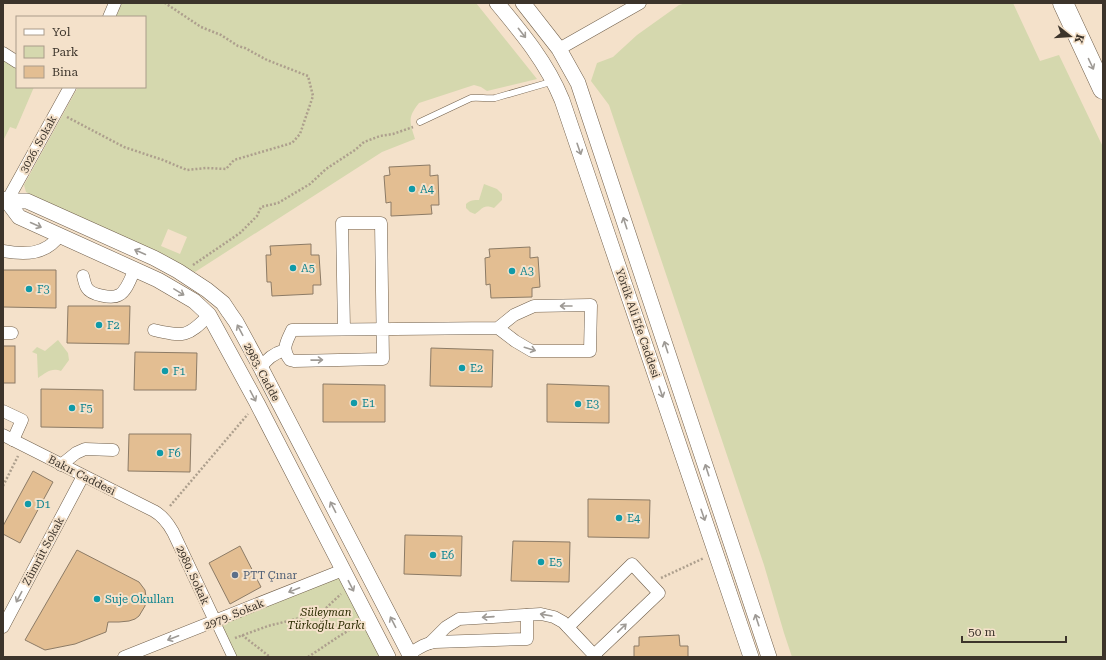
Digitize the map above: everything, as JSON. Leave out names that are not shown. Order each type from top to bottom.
[{"type":"highway","points":[[1063,3],[1103,89]]},
{"type":"street","points":[[109,16],[115,3]]},
{"type":"street","name":"Yörük Ali Efe Caddesi","points":[[498,3],[543,62],[562,100],[751,657]]},
{"type":"street","name":"Yörük Ali Efe Caddesi","points":[[523,3],[559,49],[572,71],[582,95],[769,657]]},
{"type":"street","points":[[543,62],[559,49],[640,3]]},
{"type":"street","points":[[3,53],[16,61]]},
{"type":"street","name":"3026. Sokak","points":[[4,203],[56,111],[65,89]]},
{"type":"street","name":"2983. Cadde","points":[[4,203],[27,201],[154,258],[178,271],[207,290],[223,303],[236,322],[261,368],[408,656]]},
{"type":"street","name":"2983. Cadde","points":[[4,203],[19,217],[170,286],[204,310],[257,404],[388,657]]},
{"type":"street","points":[[344,329],[342,224],[358,223],[381,223],[382,329],[383,359],[289,359],[285,350],[292,330],[344,329],[382,329],[498,328],[515,341],[532,351],[590,350],[591,306],[534,306],[514,315],[498,328]]},
{"type":"street","points":[[3,251],[19,253],[35,252],[50,246],[60,235]]},
{"type":"street","points":[[83,276],[86,287],[89,291],[106,297],[118,296],[123,291],[135,269]]},
{"type":"street","points":[[154,330],[171,334],[179,334],[187,333],[195,329],[204,310],[207,290]]},
{"type":"street","points":[[261,368],[272,356],[285,350]]},
{"type":"street","points":[[3,410],[22,420],[8,437]]},
{"type":"street","name":"Bakır Caddesi","points":[[8,437],[154,511],[161,516]]},
{"type":"street","points":[[62,465],[76,453],[85,449],[113,450]]},
{"type":"street","name":"Zümrüt Sokak","points":[[3,627],[83,476]]},
{"type":"street","name":"2980. Sokak","points":[[161,516],[168,523],[173,532],[232,657]]},
{"type":"street","points":[[408,656],[430,643],[446,627],[459,619],[541,614],[558,619],[568,627],[595,656],[659,593],[632,564],[568,627]]},
{"type":"street","name":"2979. Sokak","points":[[124,657],[343,570]]},
{"type":"street","points":[[430,643],[527,639],[527,615]]},
{"type":"lane","points":[[420,122],[471,98],[477,97],[490,99],[554,82]]},
{"type":"path","points":[[56,111],[124,147],[187,170],[206,168],[226,169],[234,160],[292,143],[300,134],[313,96],[308,76],[267,60],[245,48],[238,46],[221,35],[201,27],[165,3]]},
{"type":"path","points":[[178,271],[195,264],[240,233],[256,216],[261,207],[278,202],[310,184],[326,169],[355,150],[364,142],[380,136],[393,134],[412,128],[420,122]]},
{"type":"path","points":[[161,516],[257,404]]},
{"type":"path","points":[[3,486],[24,446]]},
{"type":"path","points":[[650,583],[716,552]]},
{"type":"path","points":[[225,643],[241,635],[300,618],[325,609],[351,585]]},
{"type":"path","points":[[308,657],[368,619]]},
{"type":"path","points":[[241,635],[270,657]]},
{"type":"green space","points":[[122,3],[476,3],[537,79],[487,91],[474,85],[419,103],[411,116],[415,139],[382,152],[195,272],[26,192],[24,185],[77,88],[146,88],[146,16],[116,16]],"holes":[[[168,229],[187,237],[180,254],[161,246]]]},
{"type":"green space","points":[[686,3],[1013,3],[1040,61],[1059,55],[1103,147],[1103,657],[792,657],[764,565],[609,105],[591,81],[597,63],[613,57],[637,35],[679,5]]},
{"type":"green space","points":[[3,60],[16,68],[16,88],[34,88],[16,129],[10,127],[3,141]]},
{"type":"green space","points":[[484,184],[497,189],[502,194],[502,200],[494,208],[485,207],[475,214],[466,208],[466,204],[474,200],[479,200]]},
{"type":"green space","points":[[58,340],[68,353],[69,360],[61,371],[52,370],[38,378],[37,354],[32,352],[37,347],[45,351]]},
{"type":"green space","name":"Süleyman Türkoğlu Parkı","points":[[343,570],[388,657],[232,657],[215,621]]},
{"type":"building","name":"A4","points":[[430,165],[430,176],[438,175],[439,205],[431,205],[432,214],[391,216],[391,202],[386,203],[384,176],[390,175],[389,167]]},
{"type":"building","name":"A5","points":[[311,244],[311,255],[319,255],[321,285],[313,285],[313,294],[272,296],[271,282],[267,282],[266,255],[271,255],[270,246]]},
{"type":"building","name":"A3","points":[[530,247],[530,258],[538,257],[540,287],[532,288],[532,297],[491,298],[490,284],[486,285],[485,258],[490,257],[489,249]]},
{"type":"building","name":"F3","points":[[3,270],[56,270],[56,308],[3,307]]},
{"type":"building","name":"F2","points":[[68,306],[130,306],[129,344],[67,343]]},
{"type":"building","points":[[3,346],[15,346],[15,383],[3,383]]},
{"type":"building","name":"E2","points":[[431,348],[493,350],[492,387],[430,386]]},
{"type":"building","name":"F1","points":[[135,352],[197,353],[196,390],[134,390]]},
{"type":"building","name":"E1","points":[[323,384],[385,385],[385,422],[323,422]]},
{"type":"building","name":"E3","points":[[547,384],[609,386],[609,423],[547,422]]},
{"type":"building","name":"F5","points":[[41,389],[103,390],[103,428],[41,427]]},
{"type":"building","name":"F6","points":[[129,434],[191,434],[190,472],[128,471]]},
{"type":"building","name":"D1","points":[[33,471],[53,482],[20,543],[3,534],[3,526]]},
{"type":"building","name":"E4","points":[[588,499],[650,500],[649,538],[588,537]]},
{"type":"building","name":"E6","points":[[405,535],[462,536],[461,576],[404,574]]},
{"type":"building","name":"E5","points":[[513,541],[570,542],[569,582],[511,581]]},
{"type":"building","name":"PTT Çınar","points":[[240,546],[261,587],[230,604],[209,563]]},
{"type":"building","name":"Suje Okulları","points":[[77,550],[139,582],[145,590],[145,606],[139,616],[135,619],[129,621],[108,622],[106,632],[75,644],[45,650],[25,640]]},
{"type":"building","points":[[679,635],[680,646],[688,646],[688,657],[634,657],[634,646],[639,646],[639,637]]},
{"type":"place","name":"A4","points":[[412,189]]},
{"type":"place","name":"A5","points":[[293,268]]},
{"type":"place","name":"A3","points":[[512,271]]},
{"type":"place","name":"F3","points":[[29,289]]},
{"type":"place","name":"F2","points":[[99,325]]},
{"type":"place","name":"E2","points":[[462,368]]},
{"type":"place","name":"F1","points":[[165,371]]},
{"type":"place","name":"E1","points":[[354,403]]},
{"type":"place","name":"E3","points":[[578,404]]},
{"type":"place","name":"F5","points":[[72,408]]},
{"type":"place","name":"F6","points":[[160,453]]},
{"type":"place","name":"D1","points":[[28,504]]},
{"type":"place","name":"E4","points":[[619,518]]},
{"type":"place","name":"E6","points":[[433,555]]},
{"type":"place","name":"E5","points":[[541,562]]},
{"type":"place","name":"PTT Çınar","points":[[235,575]]},
{"type":"place","name":"Suje Okulları","points":[[97,599]]}]
